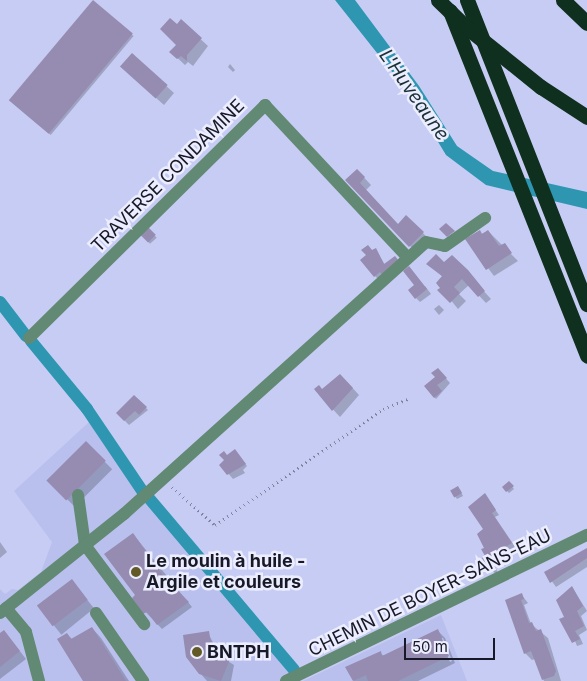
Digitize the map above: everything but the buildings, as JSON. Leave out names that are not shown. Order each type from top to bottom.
[{"type":"highway","points":[[438,0],[473,33],[541,87],[587,117]]},
{"type":"highway","points":[[446,0],[587,356]]},
{"type":"highway","points":[[467,0],[587,304]]},
{"type":"highway","points":[[563,0],[587,23]]},
{"type":"street","name":"TRAVERSE CONDAMINE","points":[[29,338],[265,105],[408,258]]},
{"type":"street","points":[[39,681],[26,632],[3,610],[85,545],[159,482],[426,242],[445,246],[485,218]]},
{"type":"street","points":[[78,494],[85,545],[144,624]]},
{"type":"street","name":"CHEMIN DE BOYER-SANS-EAU","points":[[286,681],[587,535]]},
{"type":"street","points":[[96,614],[144,681]]},
{"type":"path","points":[[159,482],[174,488],[215,525],[383,409],[408,399]]},
{"type":"shaded area","points":[[89,422],[139,494],[230,595],[300,681],[0,681],[0,589],[5,594],[12,589],[18,590],[41,572],[52,542],[14,491]]},
{"type":"shaded area","points":[[441,615],[467,681],[303,681]]},
{"type":"water","name":"L'Huveaune","points":[[335,0],[355,0],[419,86],[457,146],[493,171],[587,192],[587,209],[486,185],[446,155],[408,92]]},
{"type":"waterway","points":[[0,302],[26,336]]},
{"type":"waterway","points":[[31,341],[87,409],[143,492]]},
{"type":"waterway","points":[[148,497],[294,670]]},
{"type":"place","name":"Le moulin à huile - Argile et couleurs","points":[[136,572]]},
{"type":"place","name":"BNTPH","points":[[197,652]]}]
